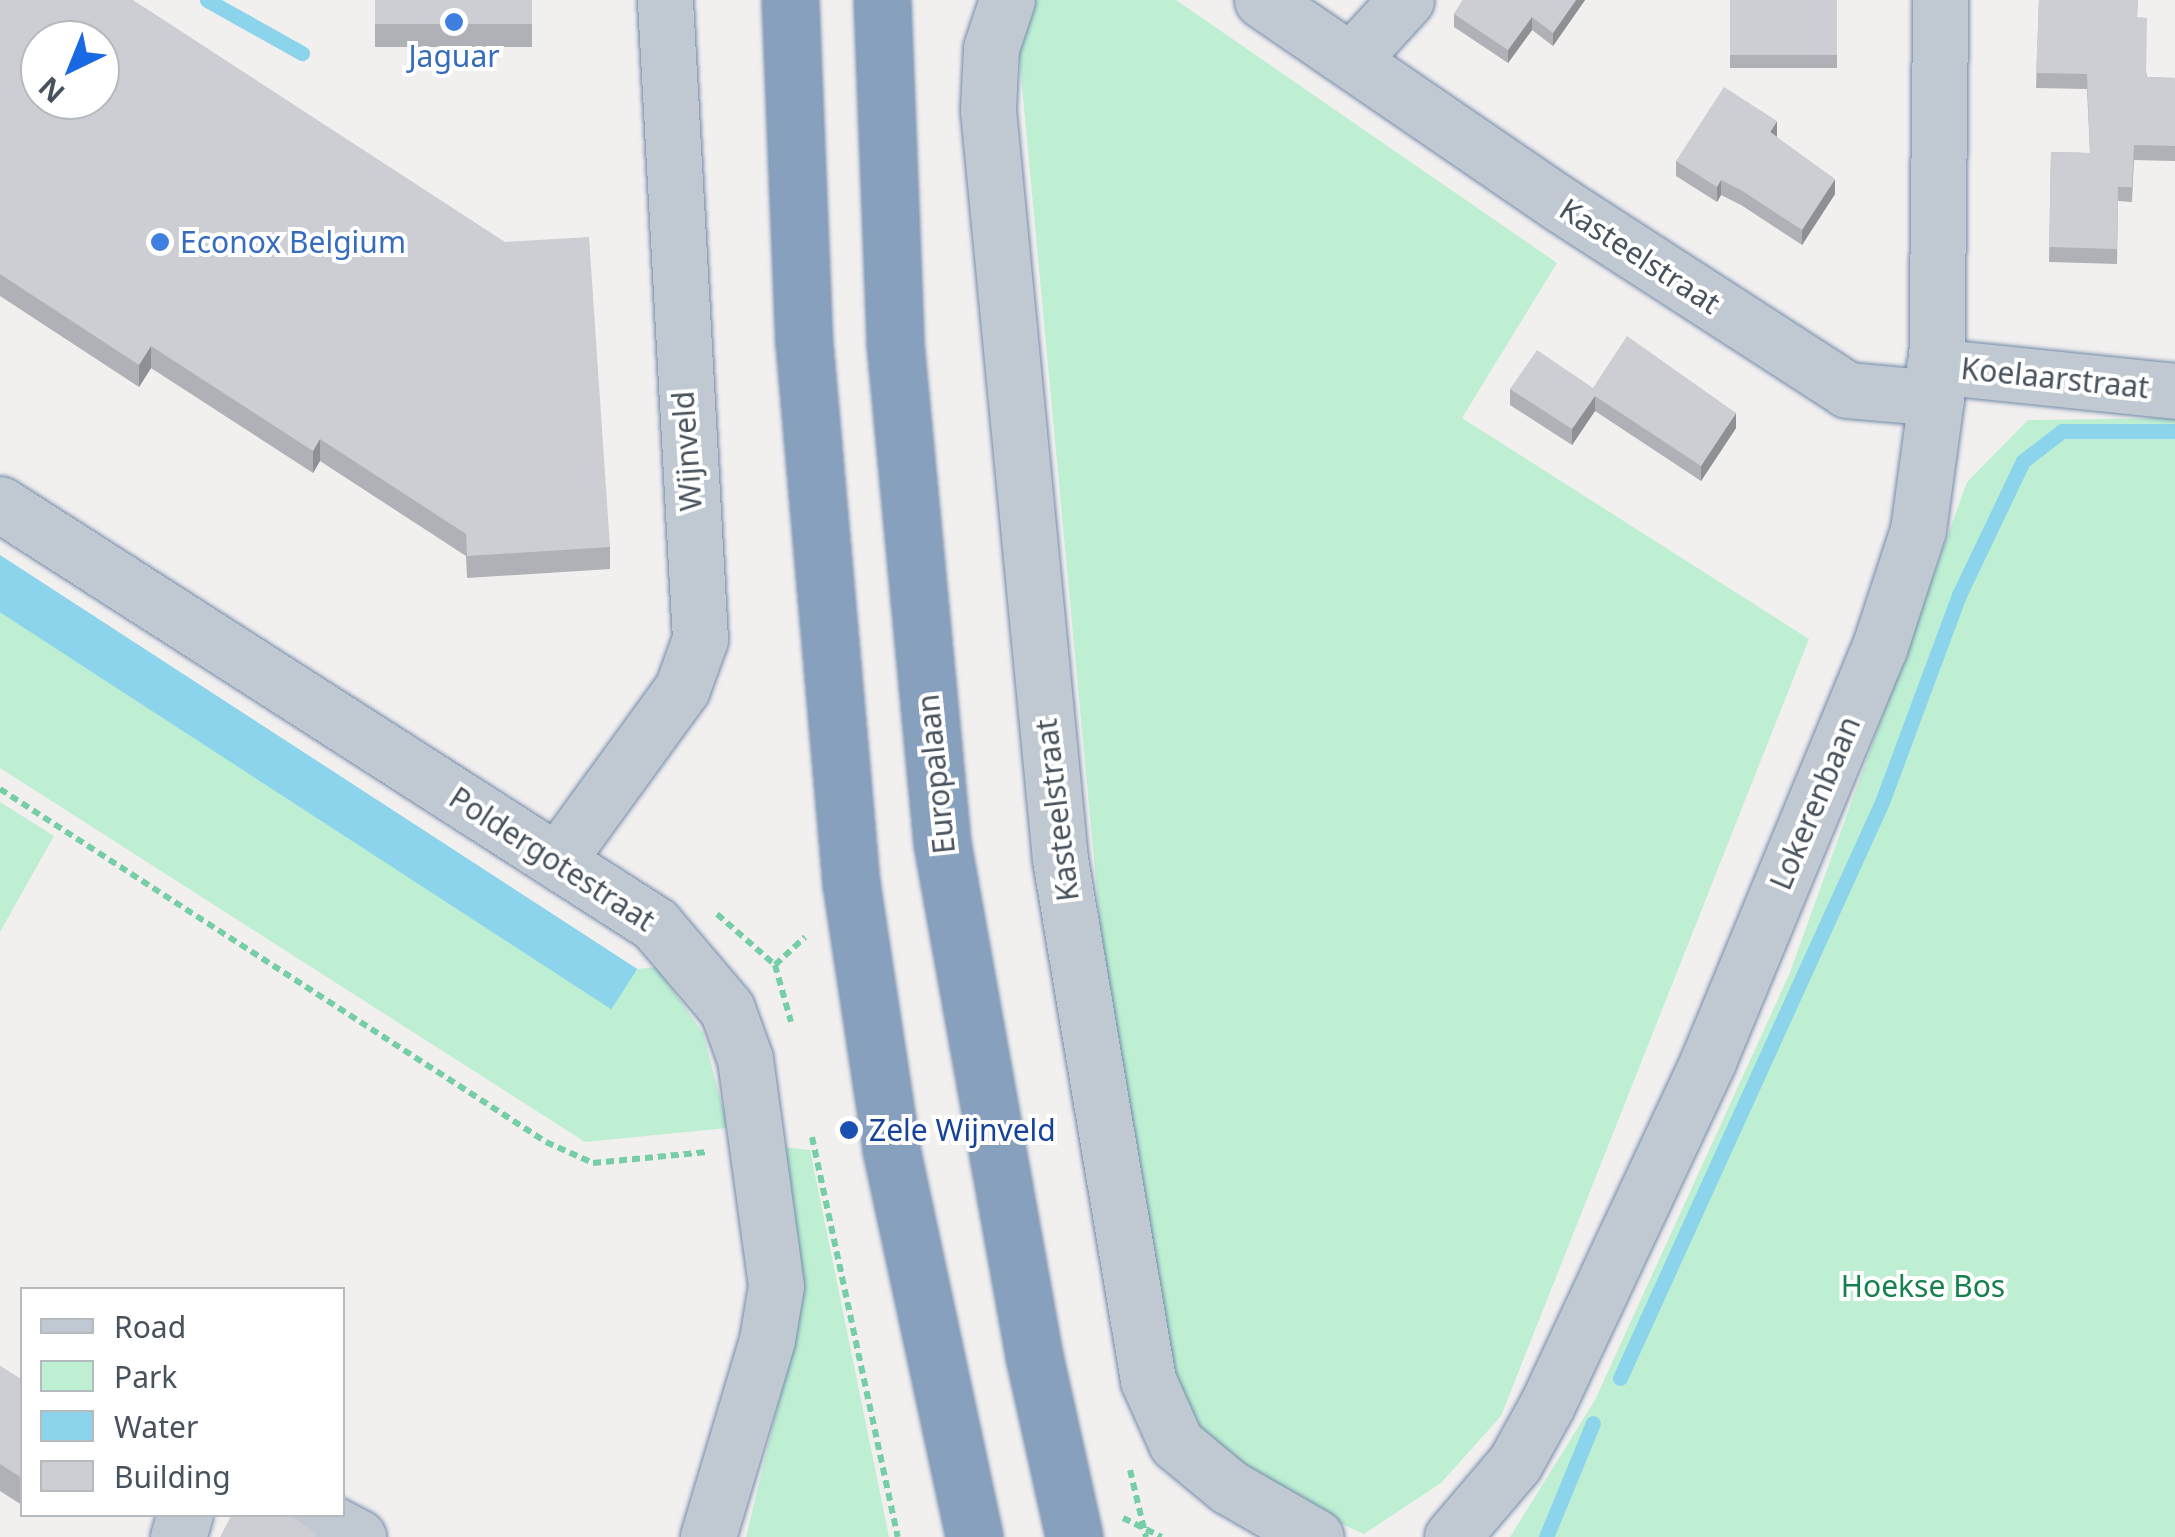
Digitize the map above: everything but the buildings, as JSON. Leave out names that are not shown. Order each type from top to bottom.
[{"type":"highway","points":[[790,0],[806,362],[852,883],[902,1202],[974,1537]]},
{"type":"highway","name":"Europalaan","points":[[882,0],[895,343],[942,842],[1034,1356],[1074,1537]]},
{"type":"street","name":"Wijnveld","points":[[559,858],[682,688],[700,640],[677,316],[665,0]]},
{"type":"street","name":"Kasteelstraat","points":[[1007,0],[991,48],[988,110],[1060,860],[1148,1380],[1176,1443],[1229,1488],[1316,1537]]},
{"type":"street","name":"Kasteelstraat","points":[[1262,0],[1563,206],[1848,390],[1935,382]]},
{"type":"street","points":[[1352,59],[1406,0]]},
{"type":"street","name":"Lokerenbaan","points":[[1452,1537],[1515,1463],[1548,1403],[1708,1061],[1879,649],[1918,530],[1935,382],[1940,0]]},
{"type":"street","name":"Koelaarstraat","points":[[1935,382],[2175,391]]},
{"type":"street","name":"Poldergotestraat","points":[[0,504],[559,858],[655,924],[727,1008],[744,1059],[760,1145],[776,1286],[767,1340],[708,1537]]},
{"type":"path","points":[[0,789],[546,1142],[593,1162],[812,1140],[898,1537]]},
{"type":"green space","points":[[1037,0],[1176,0],[1557,263],[1462,418],[1809,639],[1501,1416],[1441,1483],[1364,1534],[1302,1506],[1237,1465],[1195,1424],[1166,1348],[1112,1052],[1019,54]]},
{"type":"green space","name":"Hoekse Bos","points":[[2175,418],[2175,1537],[1510,1537],[1595,1400],[1789,975],[1967,482],[2028,420]]},
{"type":"green space","points":[[0,603],[597,996],[637,969],[656,967],[703,1033],[728,1128],[585,1142],[0,768]]},
{"type":"green space","points":[[0,802],[54,836],[0,932]]},
{"type":"green space","points":[[782,1147],[810,1150],[889,1537],[746,1537],[793,1342]]},
{"type":"water","points":[[0,555],[637,969],[611,1009],[0,612]]},
{"type":"waterway","points":[[207,0],[302,53]]},
{"type":"waterway","points":[[1620,1378],[1882,802],[1959,595],[2023,461],[2062,431],[2175,431]]},
{"type":"waterway","points":[[1546,1537],[1593,1423]]},
{"type":"place","name":"Jaguar","points":[[454,22]]},
{"type":"place","name":"Econox Belgium","points":[[160,242]]},
{"type":"place","name":"Zele Wijnveld","points":[[849,1130]]}]
